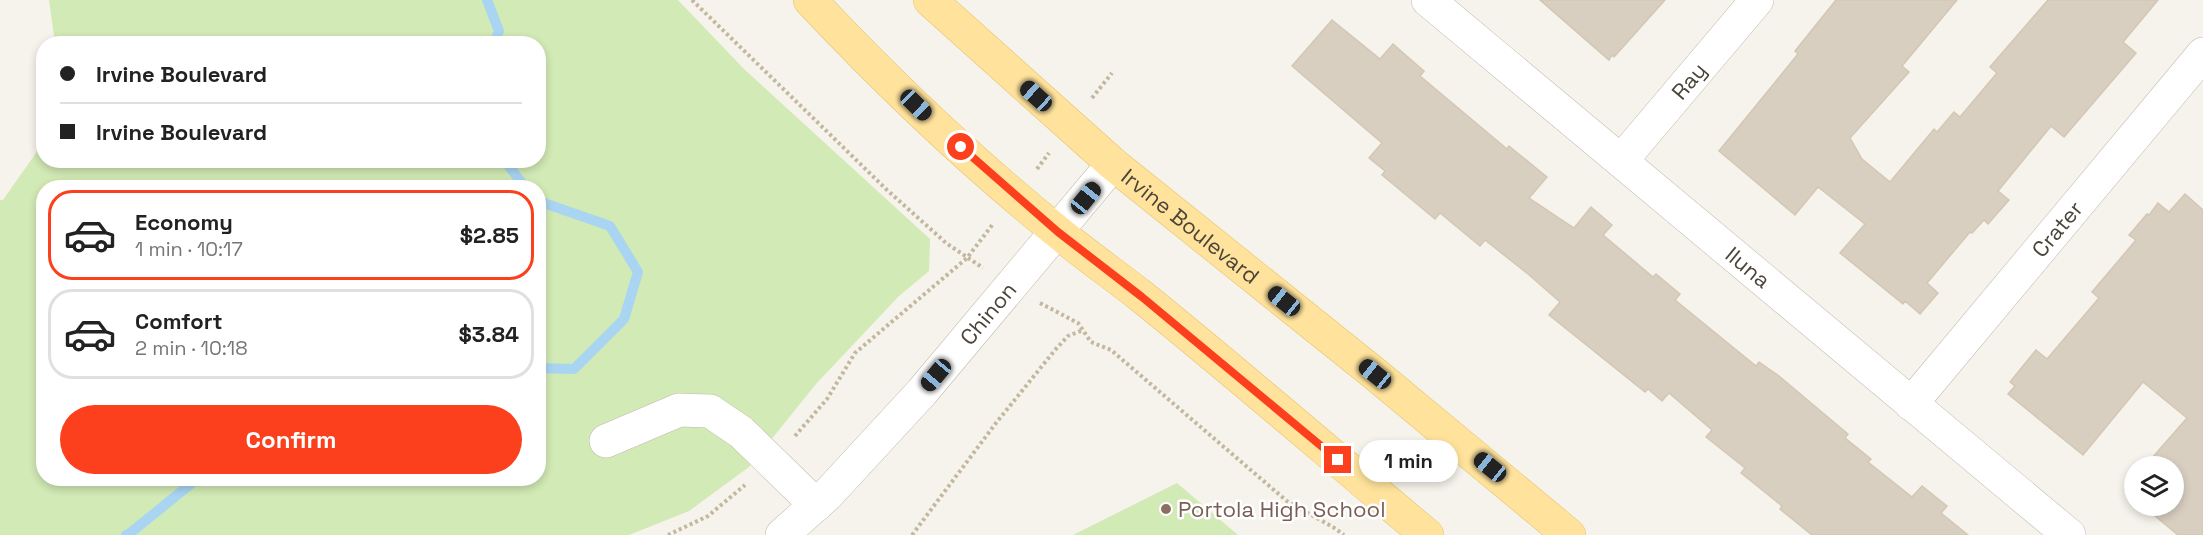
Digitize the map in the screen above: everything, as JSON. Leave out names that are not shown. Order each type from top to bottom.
[{"type":"main road","points":[[810,0],[946,134],[1016,196],[1058,232],[1142,297],[1427,535]]},
{"type":"main road","name":"Irvine Boulevard","points":[[930,0],[1113,164],[1393,388],[1569,535]]},
{"type":"street","name":"Iluna","points":[[1428,0],[2069,535]]},
{"type":"street","name":"Ray","points":[[1621,161],[1757,0]]},
{"type":"street","name":"Crater","points":[[1911,404],[2203,54]]},
{"type":"street","name":"Chinon","points":[[782,535],[816,505],[922,392],[1113,164]]},
{"type":"street","points":[[606,441],[679,410],[710,411],[741,432],[816,505]]},
{"type":"path","points":[[668,535],[708,516],[772,462],[827,399],[855,353],[967,258],[1113,73]]},
{"type":"path","points":[[912,535],[996,423],[1055,350],[1068,336],[1083,330]]},
{"type":"green space","points":[[49,0],[678,0],[744,69],[930,239],[929,271],[899,296],[816,384],[749,467],[689,511],[629,535],[0,535],[0,200],[3,200],[36,153],[36,168],[546,168],[546,36],[54,36]]},
{"type":"green space","name":"Portola High School","points":[[1177,483],[1238,535],[1073,535]]},
{"type":"building","points":[[1540,0],[1665,0],[1609,60]]},
{"type":"building","points":[[1836,0],[1957,0],[1902,66],[1909,72],[1850,138],[1862,159],[1890,182],[1934,129],[1937,132],[1954,112],[1960,117],[1997,73],[1990,67],[2048,0],[2158,0],[2123,42],[2136,53],[2064,137],[2051,126],[1998,191],[2009,200],[1988,224],[1984,220],[1972,233],[1970,232],[1927,283],[1938,293],[1920,314],[1905,301],[1903,304],[1840,253],[1865,224],[1818,187],[1795,215],[1719,151],[1798,54],[1795,51]]},
{"type":"building","points":[[1332,20],[1380,59],[1393,44],[1424,71],[1420,76],[1507,149],[1509,146],[1547,177],[1529,198],[1574,228],[1591,207],[1612,225],[1603,235],[1653,277],[1656,274],[1680,294],[1675,300],[1756,366],[1759,362],[1779,376],[1848,434],[1845,438],[1871,459],[1868,462],[1912,497],[1922,486],[1947,506],[1941,513],[1968,535],[1812,535],[1780,509],[1782,506],[1741,473],[1745,468],[1706,437],[1712,430],[1669,393],[1662,401],[1648,389],[1645,392],[1549,315],[1560,302],[1528,274],[1485,240],[1480,246],[1440,213],[1435,219],[1382,175],[1385,171],[1369,158],[1382,143],[1292,66]]},
{"type":"building","points":[[2185,194],[2203,210],[2203,535],[2178,535],[2155,516],[2184,516],[2184,456],[2154,456],[2187,418],[2143,382],[2083,455],[2008,394],[2015,386],[2010,382],[2036,350],[2047,359],[2099,298],[2092,292],[2136,240],[2129,235],[2147,214],[2149,215],[2158,203],[2169,212]]},
{"type":"waterway","points":[[487,0],[499,31],[497,36]]},
{"type":"waterway","points":[[510,168],[520,180]]},
{"type":"waterway","points":[[546,204],[610,226],[638,272],[624,319],[574,369],[546,368]]},
{"type":"waterway","points":[[126,535],[188,486]]},
{"type":"place","name":"Portola High School","points":[[1166,509]]},
{"type":"route","points":[[961,147],[1058,232],[1142,297],[1338,460]]}]
